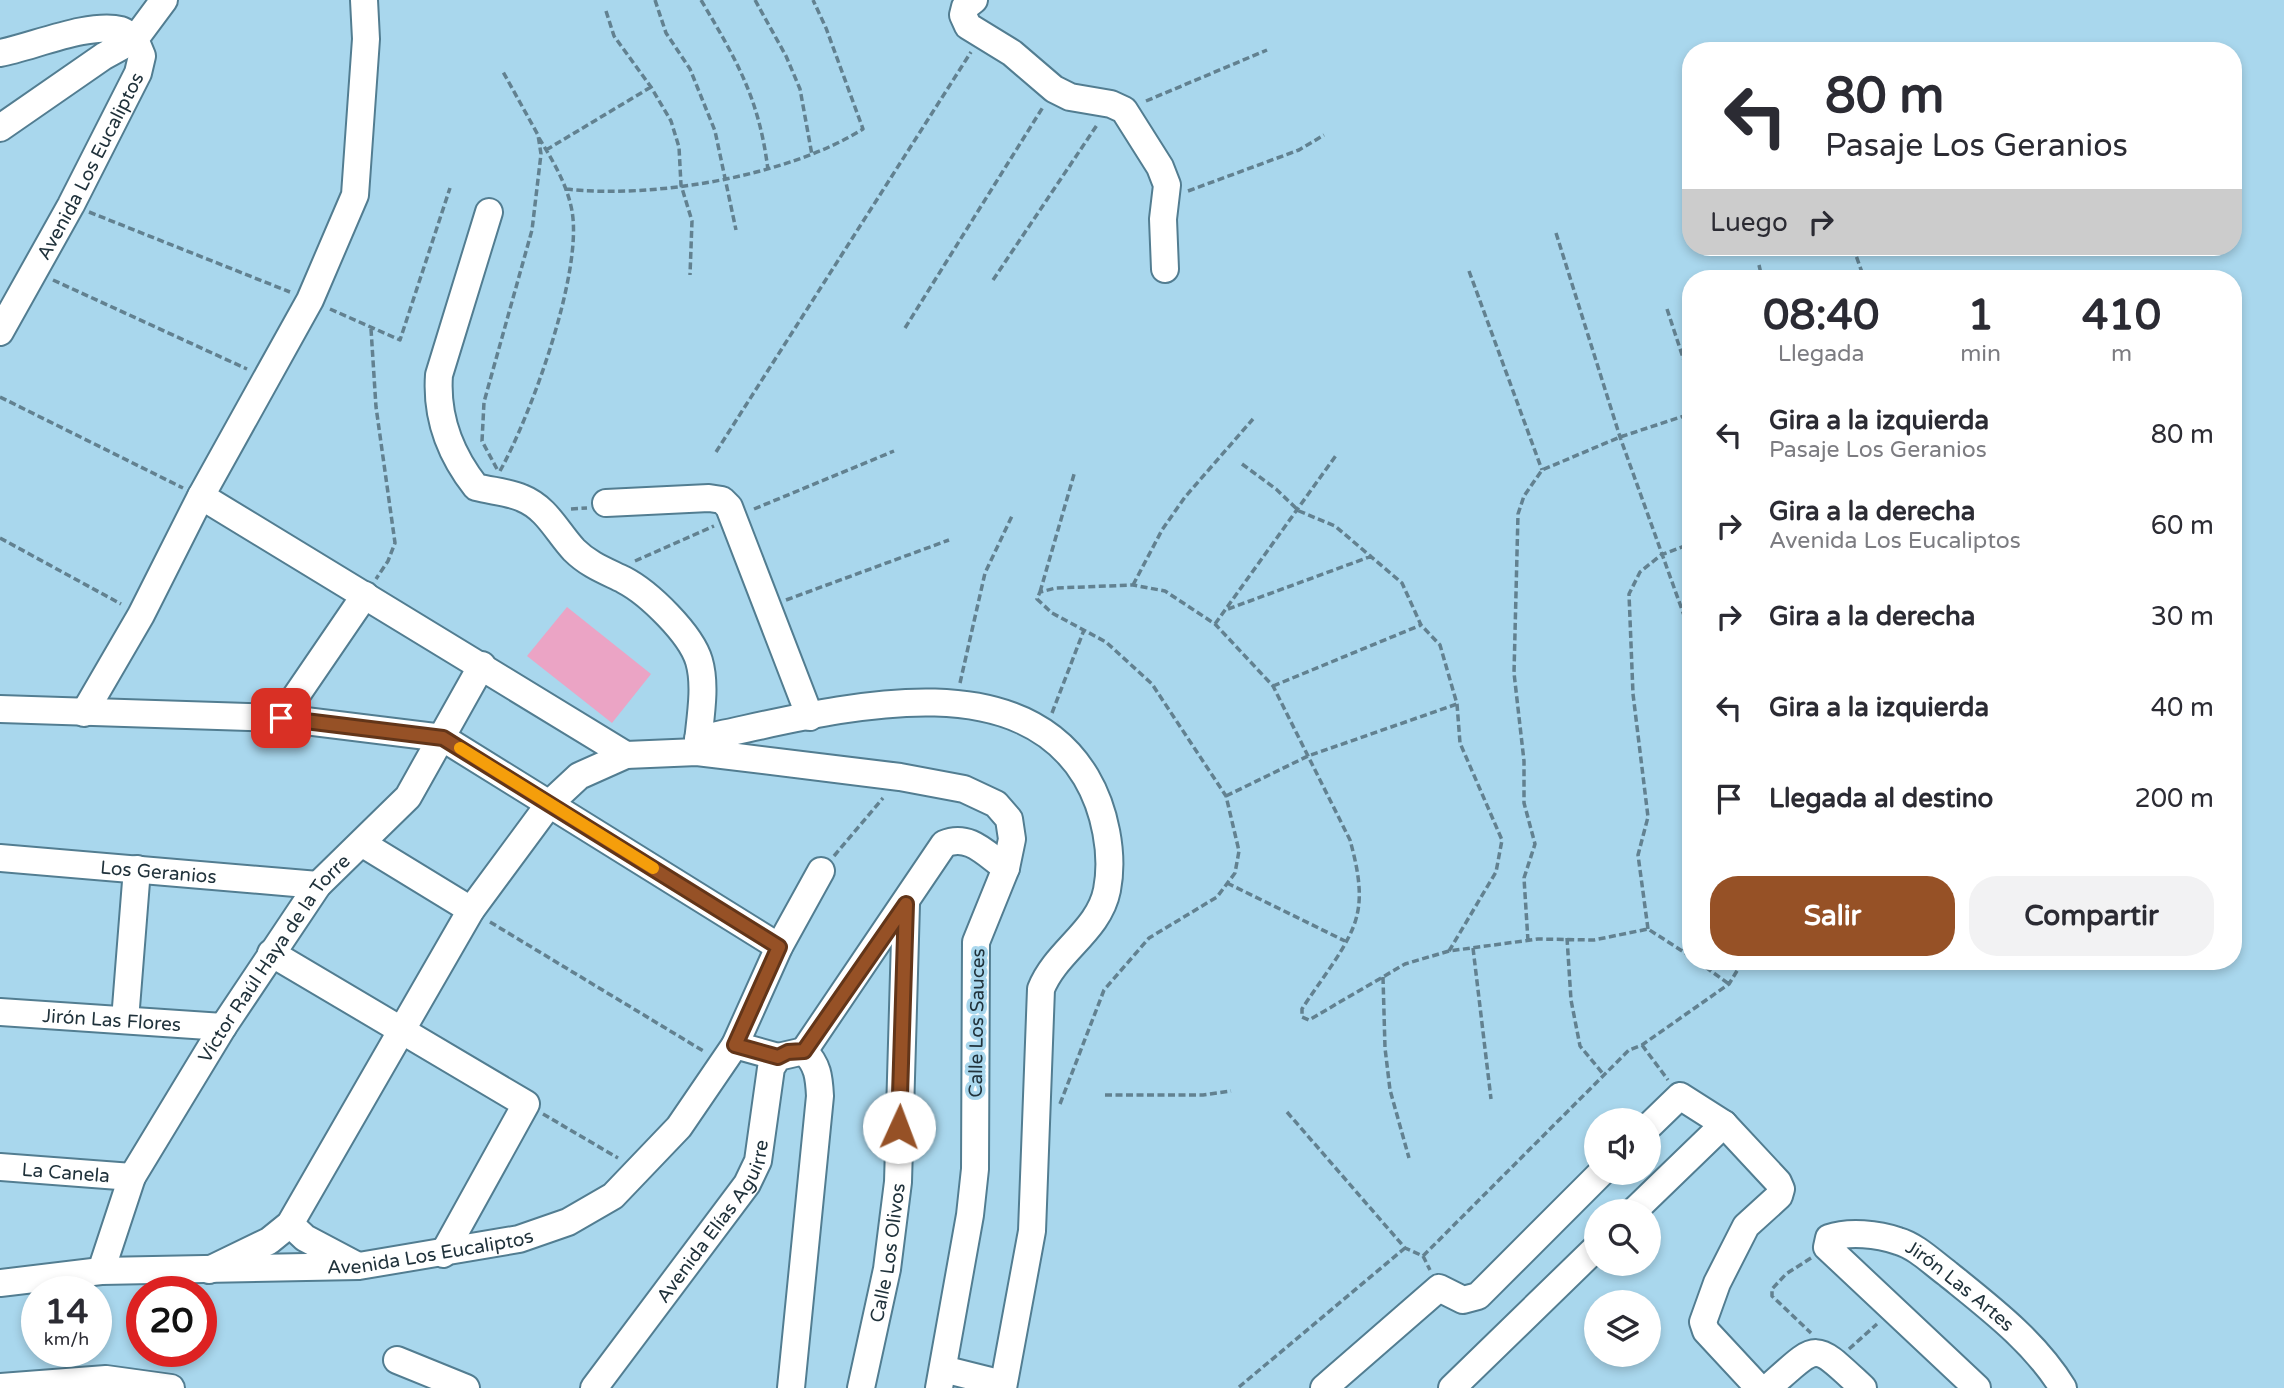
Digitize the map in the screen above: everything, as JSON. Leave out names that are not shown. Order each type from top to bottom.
[{"type":"street","points":[[0,128],[104,56],[135,39],[164,0]]},
{"type":"street","points":[[84,713],[141,615],[201,496],[310,300],[355,195],[366,39],[364,0]]},
{"type":"street","points":[[975,0],[965,7],[963,15],[968,26],[1012,53],[1054,89],[1070,97],[1118,107],[1160,167],[1167,185],[1163,219],[1165,269]]},
{"type":"street","points":[[0,53],[80,33],[107,30],[122,30],[135,39]]},
{"type":"street","name":"Avenida Los Eucaliptos","points":[[0,332],[71,205],[138,73],[142,57],[135,39]]},
{"type":"street","points":[[489,212],[439,375],[438,398],[442,421],[456,458],[476,487],[521,497],[540,508],[574,549],[598,569],[626,581],[646,595],[672,621],[699,661],[702,682],[698,745]]},
{"type":"street","points":[[201,496],[626,755]]},
{"type":"street","points":[[606,502],[709,498],[722,500],[729,507],[810,717]]},
{"type":"street","points":[[281,718],[365,595]]},
{"type":"street","name":"Víctor Raúl Haya de la Torre","points":[[101,1271],[132,1178],[223,1027],[318,884],[363,844],[408,797],[482,666]]},
{"type":"street","points":[[209,1270],[261,1246],[290,1224],[471,910],[550,803],[579,776],[626,755],[698,745],[862,705],[916,702],[993,709],[1045,731],[1074,756],[1096,793],[1109,860],[1107,890],[1098,916],[1048,971],[1041,989],[1032,1231],[1003,1386],[941,1379]]},
{"type":"street","points":[[0,709],[281,718],[443,738],[779,947]]},
{"type":"street","name":"Calle Los Sauces","points":[[698,745],[964,789],[996,804],[1009,819],[1012,839],[1006,868],[976,942],[975,1169],[970,1215],[941,1379]]},
{"type":"street","points":[[804,1051],[906,904],[935,853],[944,844],[956,838],[970,842],[1006,868]]},
{"type":"street","points":[[363,844],[471,910]]},
{"type":"street","name":"Los Geranios","points":[[0,858],[318,884]]},
{"type":"street","points":[[125,1020],[136,869]]},
{"type":"street","name":"Avenida Los Eucaliptos","points":[[0,1283],[101,1271],[359,1266],[443,1254],[519,1239],[568,1222],[613,1196],[678,1127],[729,1054],[779,947],[821,871]]},
{"type":"street","name":"Calle Los Olivos","points":[[861,1388],[887,1269],[898,1182],[906,904]]},
{"type":"street","points":[[271,953],[526,1104],[443,1254]]},
{"type":"street","name":"Jirón Las Flores","points":[[0,1012],[223,1027]]},
{"type":"street","points":[[729,1054],[778,1057],[788,1052],[804,1051],[814,1061],[819,1076],[820,1096],[792,1388]]},
{"type":"street","name":"Avenida Elías Aguirre","points":[[594,1388],[747,1184],[758,1161],[771,1068],[778,1057]]},
{"type":"street","points":[[1661,1114],[1680,1096],[1724,1124],[1778,1182],[1781,1189],[1779,1196],[1746,1226],[1717,1283],[1703,1322],[1706,1331],[1759,1388]]},
{"type":"street","points":[[1646,1199],[1724,1124]]},
{"type":"street","name":"La Canela","points":[[0,1167],[132,1178]]},
{"type":"street","points":[[1324,1388],[1439,1288],[1462,1300],[1478,1296],[1589,1185]]},
{"type":"street","points":[[290,1224],[305,1238],[359,1266]]},
{"type":"street","name":"Jirón Las Artes","points":[[1828,1243],[1843,1233],[1900,1241],[1927,1258],[1997,1314],[2049,1365],[2063,1388]]},
{"type":"street","points":[[1828,1243],[1977,1388]]},
{"type":"street","points":[[1452,1388],[1584,1260]]},
{"type":"street","points":[[1768,1388],[1805,1355],[1817,1351],[1830,1358],[1863,1388]]},
{"type":"street","points":[[397,1360],[467,1388]]},
{"type":"street","points":[[0,1387],[106,1379],[171,1388]]},
{"type":"path","points":[[655,0],[666,33],[690,69],[704,99],[722,156],[736,230]]},
{"type":"path","points":[[701,0],[742,70],[752,94],[768,170]]},
{"type":"path","points":[[755,0],[786,56],[800,89],[812,155]]},
{"type":"path","points":[[566,189],[636,193],[768,170],[833,148],[863,129],[826,27],[813,0]]},
{"type":"path","points":[[606,11],[614,36],[651,87],[671,121],[680,147],[681,185],[692,221],[690,275]]},
{"type":"path","points":[[716,452],[982,34]]},
{"type":"path","points":[[993,280],[1118,107],[1267,50]]},
{"type":"path","points":[[499,472],[522,431],[567,282],[573,235],[566,189],[502,70]]},
{"type":"path","points":[[546,150],[651,87]]},
{"type":"path","points":[[905,328],[1054,89]]},
{"type":"path","points":[[509,478],[499,472],[482,441],[484,402],[532,230],[541,154],[538,135]]},
{"type":"path","points":[[1167,198],[1299,150],[1324,135]]},
{"type":"path","points":[[71,205],[310,300],[400,341],[450,188]]},
{"type":"path","points":[[1556,233],[1620,437],[1682,611]]},
{"type":"path","points":[[1759,265],[1760,270]]},
{"type":"path","points":[[34,271],[268,379]]},
{"type":"path","points":[[1469,271],[1542,470]]},
{"type":"path","points":[[1667,309],[1682,355]]},
{"type":"path","points":[[365,595],[388,561],[395,543],[376,407],[371,328]]},
{"type":"path","points":[[0,397],[201,496]]},
{"type":"path","points":[[1528,941],[1524,878],[1535,844],[1524,803],[1524,761],[1514,673],[1518,514],[1524,496],[1542,470],[1620,437],[1682,417]]},
{"type":"path","points":[[1133,585],[1162,530],[1185,497],[1253,419]]},
{"type":"path","points":[[1215,624],[1299,511],[1337,454]]},
{"type":"path","points":[[1242,464],[1276,489],[1299,511],[1335,526],[1402,583],[1421,625],[1440,645],[1457,704],[1460,743],[1502,841],[1496,872],[1449,951]]},
{"type":"path","points":[[1060,1105],[1104,990],[1149,939],[1217,897],[1235,873],[1238,851],[1227,796],[1152,684],[1106,642],[1044,607],[1037,599],[1075,471]]},
{"type":"path","points":[[565,509],[583,510],[606,502]]},
{"type":"path","points":[[954,705],[985,572],[1012,516]]},
{"type":"path","points":[[0,538],[141,615]]},
{"type":"path","points":[[768,607],[949,540]]},
{"type":"path","points":[[1648,929],[1638,855],[1648,817],[1633,694],[1629,594],[1640,572],[1661,555],[1682,547]]},
{"type":"path","points":[[1226,609],[1372,556]]},
{"type":"path","points":[[1040,592],[1056,588],[1133,585],[1165,591],[1215,624],[1273,686],[1349,840],[1357,866],[1357,915],[1345,942],[1302,1009],[1302,1017],[1308,1020],[1405,964],[1449,951],[1567,937],[1594,940],[1648,929],[1682,951]]},
{"type":"path","points":[[1273,686],[1421,625]]},
{"type":"path","points":[[1045,731],[1084,630]]},
{"type":"path","points":[[1227,796],[1308,756],[1457,704]]},
{"type":"path","points":[[821,871],[900,777]]},
{"type":"path","points":[[1227,883],[1345,942]]},
{"type":"path","points":[[471,910],[729,1054]]},
{"type":"path","points":[[1567,937],[1571,1000],[1580,1046],[1604,1075]]},
{"type":"path","points":[[1473,948],[1491,1099]]},
{"type":"path","points":[[1710,970],[1729,984]]},
{"type":"path","points":[[1423,1256],[1629,1050],[1642,1045],[1729,984],[1738,970]]},
{"type":"path","points":[[1383,978],[1385,1048],[1390,1090],[1409,1158]]},
{"type":"path","points":[[1642,1045],[1680,1096]]},
{"type":"path","points":[[1105,1095],[1203,1095],[1231,1091]]},
{"type":"path","points":[[526,1104],[638,1170]]},
{"type":"path","points":[[1286,1112],[1405,1248],[1423,1256],[1439,1288]]},
{"type":"path","points":[[1828,1243],[1786,1274],[1772,1289],[1772,1296],[1779,1305],[1806,1325],[1830,1358],[1893,1309]]},
{"type":"path","points":[[1238,1387],[1405,1248]]},
{"type":"shaded area","points":[[567,607],[651,674],[612,723],[527,656]]},
{"type":"slow traffic","points":[[460,748],[653,868]]},
{"type":"route","points":[[281,718],[443,738],[779,947],[735,1045],[768,1052],[778,1057],[788,1052],[804,1051],[906,904],[899,1127]]}]
